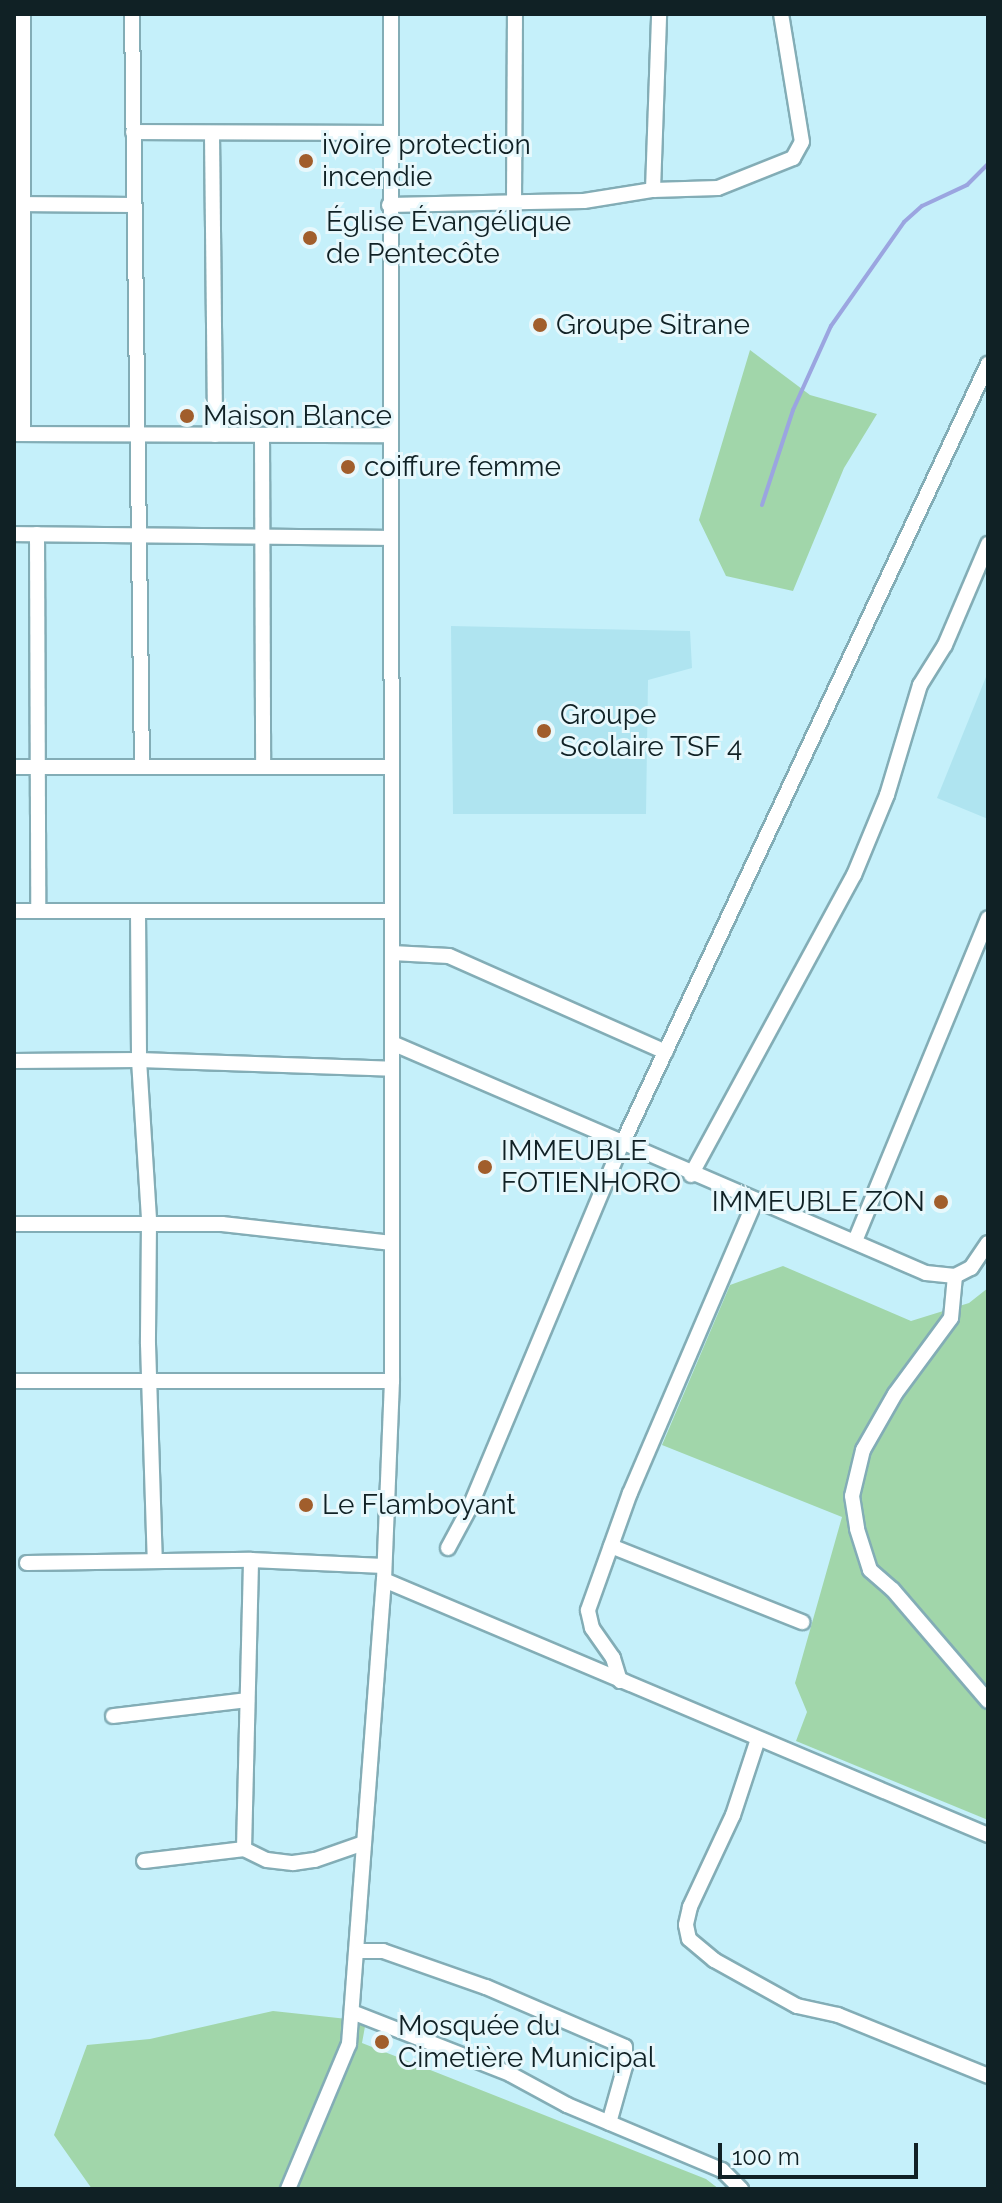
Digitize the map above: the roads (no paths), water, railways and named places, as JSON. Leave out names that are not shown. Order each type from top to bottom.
[{"type":"street","points":[[23,14],[18,434],[390,435]]},
{"type":"street","points":[[132,14],[142,767]]},
{"type":"street","points":[[288,2189],[343,2066],[352,2012],[384,1573],[392,1381],[391,14]]},
{"type":"street","points":[[514,202],[515,14]]},
{"type":"street","points":[[653,190],[659,14]]},
{"type":"street","points":[[389,205],[584,201],[653,190],[718,188],[793,158],[802,142],[781,14]]},
{"type":"street","points":[[133,132],[389,133]]},
{"type":"street","points":[[212,134],[215,435]]},
{"type":"street","points":[[19,204],[134,205]]},
{"type":"street","points":[[448,1548],[469,1509],[622,1144],[988,364]]},
{"type":"street","points":[[262,435],[263,767]]},
{"type":"street","points":[[14,534],[389,538]]},
{"type":"street","points":[[37,534],[38,911]]},
{"type":"street","points":[[691,1175],[854,875],[887,795],[920,685],[945,645],[988,544]]},
{"type":"street","points":[[14,767],[392,767]]},
{"type":"street","points":[[14,911],[392,911]]},
{"type":"street","points":[[138,911],[139,1060],[149,1221],[155,1561]]},
{"type":"street","points":[[855,1241],[988,918]]},
{"type":"street","points":[[392,953],[449,956],[666,1052]]},
{"type":"street","points":[[392,1043],[691,1175],[926,1273],[955,1276],[971,1268],[988,1243]]},
{"type":"street","points":[[14,1061],[139,1060],[392,1069]]},
{"type":"street","points":[[620,1681],[613,1658],[587,1617],[611,1546],[755,1201]]},
{"type":"street","points":[[14,1224],[149,1221],[222,1224],[392,1243]]},
{"type":"street","points":[[955,1276],[951,1318],[895,1394],[863,1450],[852,1496],[857,1529],[870,1570],[893,1590],[988,1701]]},
{"type":"street","points":[[14,1381],[392,1381]]},
{"type":"street","points":[[611,1546],[802,1622]]},
{"type":"street","points":[[244,1849],[251,1560]]},
{"type":"street","points":[[27,1563],[251,1560],[384,1573],[620,1681],[988,1835]]},
{"type":"street","points":[[113,1716],[247,1700]]},
{"type":"street","points":[[758,1739],[733,1815],[690,1907],[686,1925],[689,1939],[714,1960],[797,2006],[838,2015],[988,2076]]},
{"type":"street","points":[[144,1861],[244,1849],[267,1860],[293,1863],[364,1843]]},
{"type":"street","points":[[357,1951],[383,1951],[486,1987],[625,2047],[625,2066],[609,2123]]},
{"type":"street","points":[[352,2012],[510,2074],[609,2123],[722,2170],[741,2189]]},
{"type":"waterway","points":[[762,505],[793,410],[831,326],[904,222],[922,206],[967,185],[988,164]]},
{"type":"place","name":"ivoire protection incendie","points":[[306,161]]},
{"type":"place","name":"Église Évangélique de Pentecôte","points":[[310,238]]},
{"type":"place","name":"Groupe Sitrane","points":[[540,325]]},
{"type":"place","name":"Maison Blance","points":[[187,416]]},
{"type":"place","name":"coiffure femme","points":[[348,467]]},
{"type":"place","name":"Groupe Scolaire TSF 4","points":[[544,731]]},
{"type":"place","name":"IMMEUBLE FOTIENHORO","points":[[485,1167]]},
{"type":"place","name":"IMMEUBLE ZON","points":[[941,1202]]},
{"type":"place","name":"Le Flamboyant","points":[[306,1505]]},
{"type":"place","name":"Mosquée du Cimetière Municipal","points":[[382,2042]]}]
